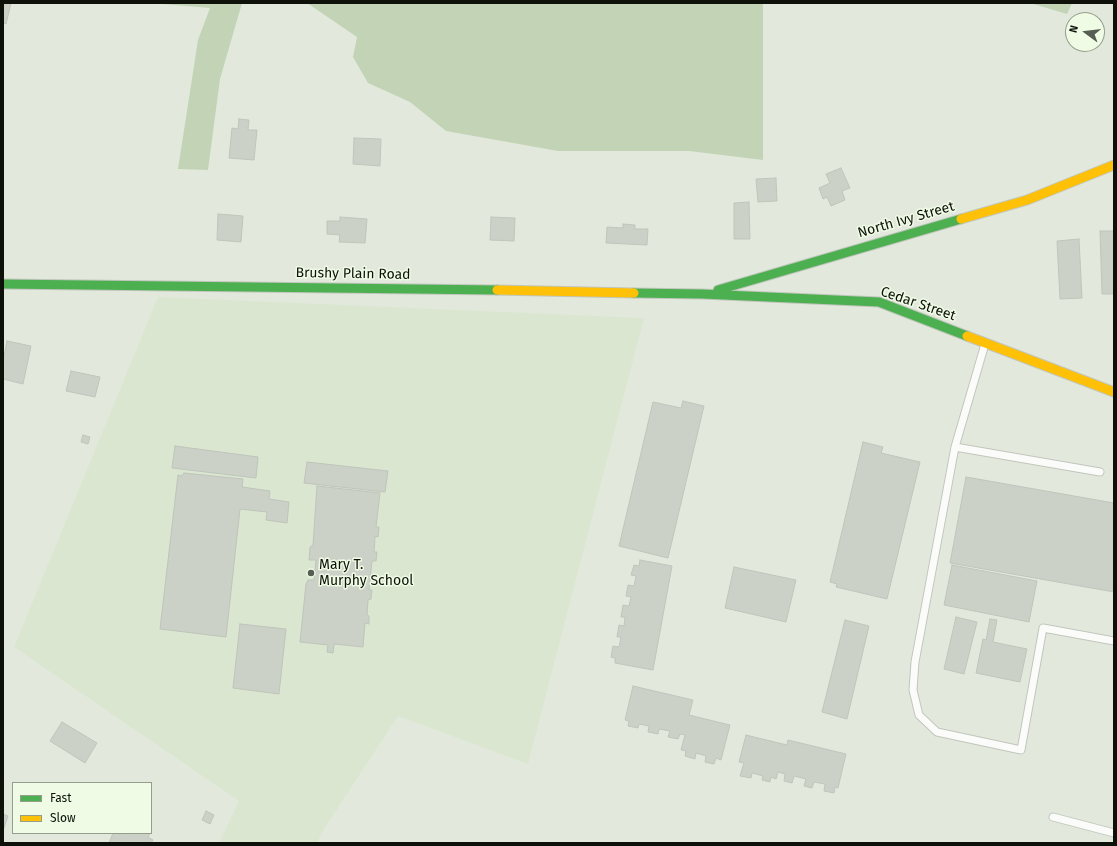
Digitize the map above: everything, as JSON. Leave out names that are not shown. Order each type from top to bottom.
[{"type":"main road","name":"North Ivy Street","points":[[702,294],[1028,200],[1109,166],[1114,166]]},
{"type":"main road","name":"Brushy Plain Road","points":[[3,284],[472,289],[702,294]]},
{"type":"main road","name":"Cedar Street","points":[[702,294],[879,302],[1114,392]]},
{"type":"lane","points":[[986,343],[956,447],[915,662],[913,690],[919,715],[937,732],[1020,750],[1043,628],[1114,641]]},
{"type":"lane","points":[[956,447],[1100,472]]},
{"type":"lane","points":[[1053,817],[1114,833]]},
{"type":"shaded area","points":[[151,3],[242,3],[220,79],[208,170],[178,169],[198,40],[210,8]]},
{"type":"shaded area","points":[[307,3],[763,3],[763,160],[689,151],[558,151],[446,131],[410,102],[368,83],[353,57],[357,37]]},
{"type":"shaded area","points":[[1030,3],[1072,3],[1068,12],[1065,12],[1065,13]]},
{"type":"shaded area","name":"Mary T. Murphy School","points":[[158,297],[644,318],[528,764],[398,716],[324,829],[317,843],[219,843],[239,801],[14,647]]},
{"type":"building","points":[[3,3],[11,3],[6,24],[3,23]]},
{"type":"building","points":[[239,119],[249,120],[248,130],[257,130],[254,160],[229,158],[232,128],[238,129]]},
{"type":"building","points":[[354,138],[381,139],[380,166],[353,164]]},
{"type":"building","points":[[841,168],[850,188],[842,191],[845,200],[831,206],[827,197],[823,199],[819,188],[830,183],[826,174]]},
{"type":"building","points":[[776,178],[777,201],[758,202],[756,179]]},
{"type":"building","points":[[749,202],[750,239],[734,239],[734,203]]},
{"type":"building","points":[[218,214],[243,216],[241,242],[217,240]]},
{"type":"building","points":[[340,217],[367,219],[365,243],[339,242],[340,235],[327,234],[327,221],[340,221]]},
{"type":"building","points":[[491,217],[515,218],[514,241],[490,240]]},
{"type":"building","points":[[623,224],[635,225],[635,229],[648,229],[647,245],[606,243],[607,227],[623,228]]},
{"type":"building","points":[[1100,231],[1114,231],[1114,294],[1102,294]]},
{"type":"building","points":[[1079,239],[1082,298],[1060,299],[1057,241]]},
{"type":"building","points":[[7,341],[31,346],[23,384],[3,379],[3,362]]},
{"type":"building","points":[[71,371],[100,377],[95,397],[66,391]]},
{"type":"building","points":[[683,401],[704,406],[668,558],[619,546],[653,402],[681,408]]},
{"type":"building","points":[[83,435],[90,437],[88,444],[81,442]]},
{"type":"building","points":[[863,442],[883,447],[881,453],[920,462],[887,599],[836,587],[837,584],[830,582]]},
{"type":"building","points":[[175,446],[258,457],[256,478],[172,468]]},
{"type":"building","points":[[307,462],[388,471],[385,492],[304,483]]},
{"type":"building","points":[[184,473],[243,479],[242,487],[270,491],[269,499],[289,502],[287,523],[266,520],[267,512],[240,509],[226,637],[160,629],[178,475],[182,476]]},
{"type":"building","points":[[966,477],[1114,503],[1114,592],[950,563]]},
{"type":"building","points":[[317,486],[380,493],[376,527],[379,527],[378,537],[375,536],[374,552],[377,552],[376,561],[372,561],[369,590],[372,590],[371,599],[368,600],[367,615],[369,616],[369,624],[365,623],[363,647],[334,644],[333,653],[327,652],[328,645],[300,642],[306,584],[308,580],[314,580],[316,560],[309,560],[310,547],[313,545]]},
{"type":"building","points":[[640,560],[672,566],[653,670],[615,663],[615,658],[611,657],[613,646],[619,647],[621,637],[617,637],[619,625],[624,626],[625,617],[621,617],[623,605],[629,606],[631,597],[626,596],[628,585],[634,586],[636,576],[631,575],[634,565],[639,566]]},
{"type":"building","points":[[952,565],[1037,581],[1029,622],[944,605]]},
{"type":"building","points":[[734,567],[796,580],[786,622],[725,608]]},
{"type":"building","points":[[956,617],[977,622],[964,674],[944,669]]},
{"type":"building","points":[[990,619],[997,620],[993,642],[1027,649],[1020,682],[976,673],[983,639],[986,640]]},
{"type":"building","points":[[845,620],[869,626],[847,719],[822,712]]},
{"type":"building","points":[[240,624],[286,629],[279,694],[233,688]]},
{"type":"building","points":[[633,686],[693,700],[689,715],[730,725],[721,760],[716,758],[714,764],[705,762],[706,756],[696,753],[695,759],[685,756],[686,751],[681,750],[685,735],[680,734],[678,739],[668,737],[670,731],[659,729],[658,734],[648,732],[649,726],[639,724],[638,728],[628,726],[629,721],[625,720]]},
{"type":"building","points":[[62,722],[97,743],[85,763],[50,741]]},
{"type":"building","points":[[746,735],[787,745],[788,740],[846,754],[838,788],[835,787],[834,793],[824,791],[825,784],[814,782],[812,788],[804,786],[806,779],[794,776],[792,783],[784,781],[785,774],[778,772],[776,779],[771,777],[770,782],[762,780],[763,776],[752,773],[751,778],[740,776],[744,763],[739,762]]},
{"type":"building","points":[[206,811],[214,815],[210,824],[202,820]]},
{"type":"building","points":[[3,814],[8,816],[3,831]]},
{"type":"building","points":[[113,834],[150,834],[148,837],[153,840],[151,843],[109,843]]},
{"type":"traffic: fast","points":[[718,290],[961,219]]},
{"type":"traffic: fast","points":[[3,284],[497,290]]},
{"type":"traffic: fast","points":[[634,293],[702,294],[879,302],[967,336]]},
{"type":"traffic: slow","points":[[961,219],[1027,200],[1114,165]]},
{"type":"traffic: slow","points":[[497,290],[634,293]]},
{"type":"traffic: slow","points":[[967,336],[1114,392]]},
{"type":"place","name":"Mary T. Murphy School","points":[[311,573]]}]
